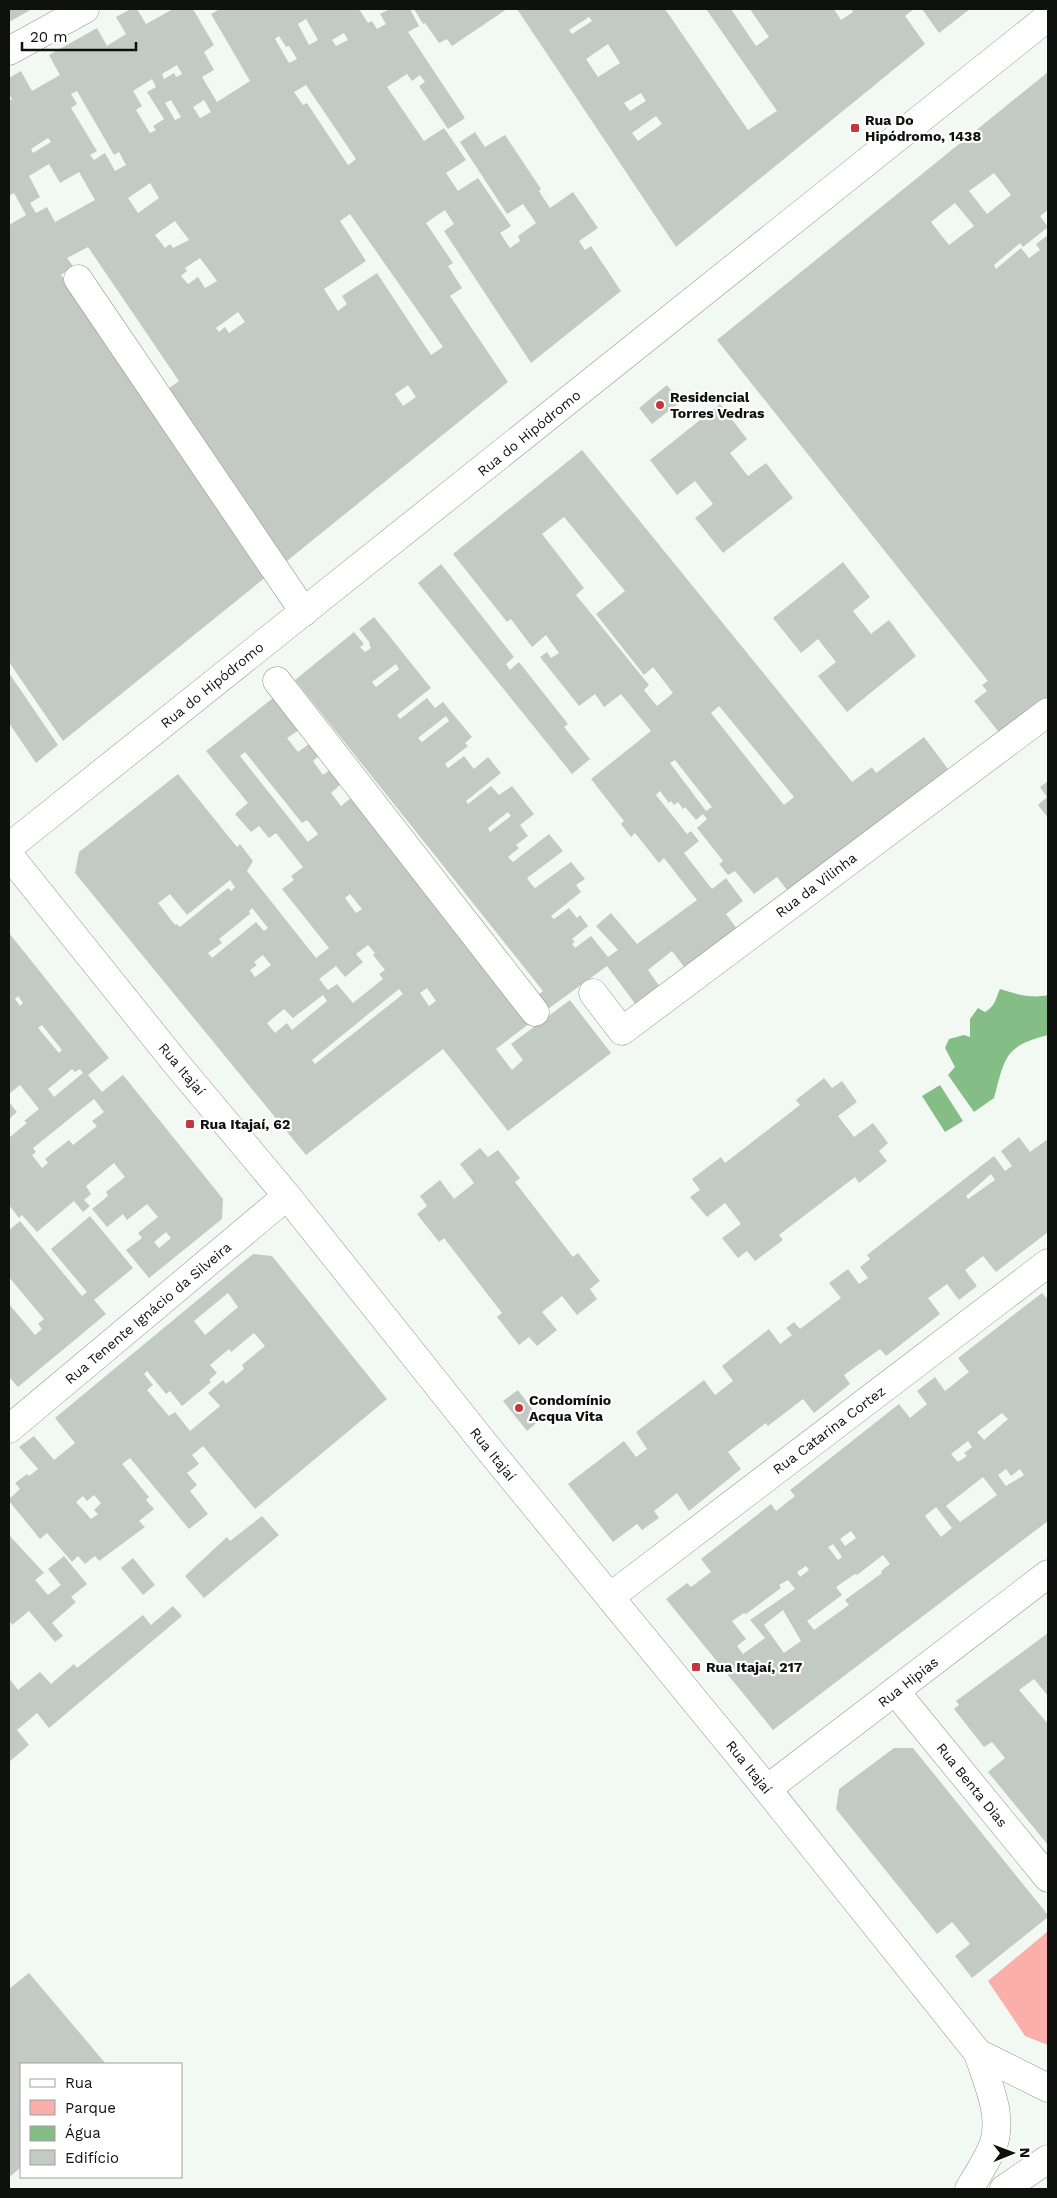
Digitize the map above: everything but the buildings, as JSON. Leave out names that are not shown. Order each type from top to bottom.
[{"type":"street","points":[[9,51],[85,9]]},
{"type":"street","name":"Rua do Hipódromo","points":[[9,847],[1048,17]]},
{"type":"street","points":[[78,279],[304,612]]},
{"type":"street","points":[[277,681],[535,1012]]},
{"type":"street","name":"Rua da Vilinha","points":[[593,993],[622,1031],[1048,712]]},
{"type":"street","name":"Rua Itajaí","points":[[9,855],[175,1062],[287,1196],[767,1789],[978,2053],[994,2102],[996,2124],[993,2146],[969,2189]]},
{"type":"street","name":"Rua Tenente Ignácio da Silveira","points":[[9,1429],[287,1196]]},
{"type":"street","name":"Rua Catarina Cortez","points":[[610,1597],[1048,1262]]},
{"type":"street","name":"Rua Hipias","points":[[767,1789],[1048,1574]]},
{"type":"street","name":"Rua Benta Dias","points":[[895,1692],[1048,1878]]},
{"type":"street","name":"Rua Itajaí","points":[[978,2053],[1048,2088]]},
{"type":"street","points":[[1004,2189],[1048,2158]]},
{"type":"green space","points":[[1047,1932],[1048,2045],[1025,2036],[988,1981]]},
{"type":"water","points":[[1000,989],[1030,996],[1048,995],[1048,1035],[1033,1039],[1014,1049],[1004,1063],[994,1098],[974,1112],[948,1075],[955,1067],[945,1048],[949,1039],[964,1035],[970,1037],[970,1019],[978,1008],[985,1012],[991,1007]]},
{"type":"water","points":[[940,1085],[963,1121],[945,1132],[922,1096]]},
{"type":"place","name":"Rua Do Hipódromo, 1438","points":[[855,128]]},
{"type":"place","name":"Residencial Torres Vedras","points":[[660,405]]},
{"type":"place","name":"Rua Itajaí, 62","points":[[190,1124]]},
{"type":"place","name":"Condomínio Acqua Vita","points":[[519,1408]]},
{"type":"place","name":"Rua Itajaí, 217","points":[[696,1667]]}]
